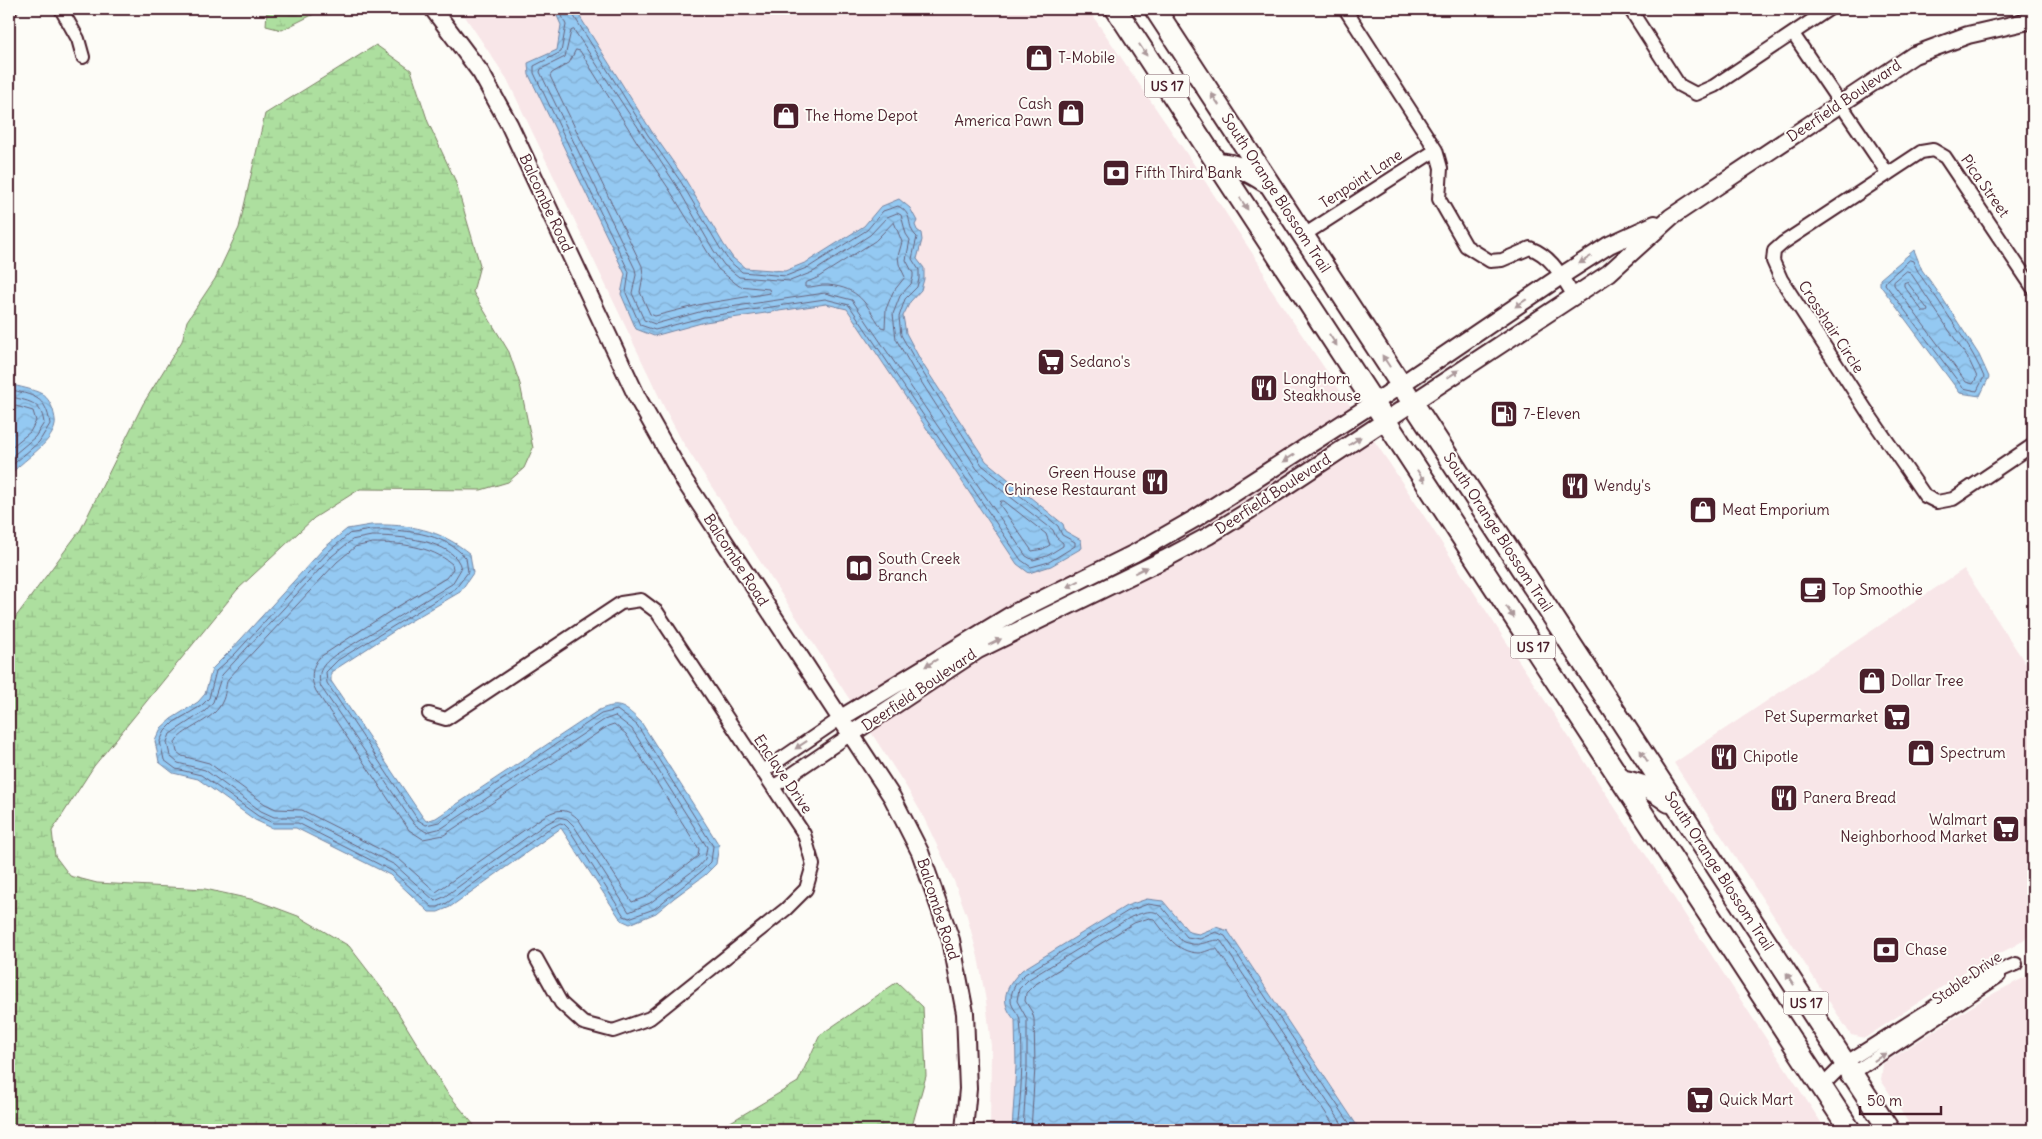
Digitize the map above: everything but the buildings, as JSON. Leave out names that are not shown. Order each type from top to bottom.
[{"type":"main road","name":"US 17","points":[[1116,9],[1850,1130]]},
{"type":"main road","name":"South Orange Blossom Trail","points":[[1155,9],[1889,1130]]},
{"type":"main road","points":[[1217,163],[1244,168],[1270,184]]},
{"type":"main road","points":[[1620,780],[1652,789],[1680,811]]},
{"type":"street","points":[[61,9],[78,39],[83,57]]},
{"type":"street","name":"Balcombe Road","points":[[433,9],[481,73],[509,124],[637,397],[662,444],[892,797],[920,852],[951,940],[965,1013],[968,1089],[964,1130]]},
{"type":"street","points":[[1344,9],[1436,150],[1441,168],[1439,198],[1466,246],[1490,260],[1502,260],[1530,248],[1543,253],[1574,296]]},
{"type":"street","points":[[1630,9],[1679,85],[1696,94],[1714,86],[1829,9]]},
{"type":"street","name":"Deerfield Boulevard","points":[[841,718],[1014,612],[1134,553],[1196,518],[1374,403],[1609,245],[1671,216],[1914,55],[1968,35],[2033,20]]},
{"type":"street","points":[[1793,34],[1888,174]]},
{"type":"street","name":"Tenpoint Lane","points":[[1304,235],[1436,150]]},
{"type":"street","name":"Pica Street","points":[[1888,174],[1921,152],[1933,150],[1945,157],[2033,288]]},
{"type":"street","name":"Crosshair Circle","points":[[1888,174],[1783,242],[1774,251],[1772,262],[1780,279],[1925,496],[1937,502],[1953,499],[2033,446]]},
{"type":"street","name":"Deerfield Boulevard","points":[[851,734],[978,650],[1208,536],[1609,273],[1671,216]]},
{"type":"street","points":[[1196,518],[1208,536]]},
{"type":"street","name":"Enclave Drive","points":[[429,714],[446,719],[621,603],[641,600],[658,612],[804,834],[813,865],[806,889],[786,909],[650,1018],[613,1031],[583,1023],[561,1003],[536,958]]},
{"type":"street","points":[[762,772],[841,718]]},
{"type":"street","points":[[772,786],[851,734]]},
{"type":"street","name":"Stable Drive","points":[[1821,1087],[1977,992],[2016,964],[1971,982],[1849,1069]]},
{"type":"shaded area","points":[[460,9],[1088,9],[1193,163],[1262,268],[1268,285],[1390,464],[1826,1130],[990,1130],[991,1046],[986,1001],[978,957],[967,916],[954,881],[922,814],[907,788],[682,441],[507,79]]},
{"type":"shaded area","points":[[1964,569],[2033,675],[2033,933],[2016,945],[1969,969],[1865,1038],[1851,1035],[1674,763]]},
{"type":"shaded area","points":[[2033,973],[2033,1130],[1913,1130],[1881,1080],[1883,1064],[1985,998]]},
{"type":"green space","points":[[267,9],[324,9],[282,30],[266,26]]},
{"type":"green space","points":[[376,45],[411,70],[428,122],[455,180],[480,265],[473,292],[509,352],[520,384],[533,448],[524,468],[508,482],[481,490],[360,489],[314,518],[237,590],[94,766],[52,831],[55,856],[70,876],[97,883],[205,889],[255,900],[298,916],[349,946],[389,998],[446,1091],[478,1130],[9,1130],[9,626],[81,529],[143,404],[182,341],[187,321],[215,279],[239,228],[265,114]]},
{"type":"green space","points":[[897,982],[923,1007],[926,1076],[911,1130],[717,1130],[798,1082],[820,1035]]},
{"type":"water","points":[[554,9],[575,9],[652,132],[685,179],[724,245],[733,258],[745,268],[785,271],[807,262],[864,226],[880,207],[899,199],[910,208],[917,221],[915,225],[917,230],[921,233],[922,240],[917,259],[924,268],[924,279],[921,290],[910,302],[903,316],[906,333],[922,363],[986,461],[1063,524],[1065,531],[1081,540],[1082,548],[1051,566],[1029,573],[1017,564],[847,309],[826,304],[705,322],[654,336],[636,329],[621,294],[625,274],[529,75],[528,63],[557,50],[561,25]]},
{"type":"water","points":[[1914,250],[1922,270],[1979,355],[1989,377],[1980,396],[1960,393],[1880,285],[1880,279]]},
{"type":"water","points":[[9,384],[42,394],[48,399],[54,413],[55,425],[53,432],[42,446],[9,476]]},
{"type":"water","points":[[371,525],[411,527],[423,530],[447,539],[470,554],[473,573],[460,592],[402,626],[331,672],[331,681],[426,821],[436,818],[599,710],[617,706],[626,709],[641,722],[719,845],[716,864],[705,875],[656,913],[630,924],[621,920],[561,828],[450,907],[438,912],[429,912],[390,875],[296,828],[272,828],[255,820],[198,779],[173,773],[159,762],[155,741],[161,728],[171,719],[198,702],[205,694],[212,669],[324,548],[347,529]]},
{"type":"water","points":[[1147,899],[1163,901],[1189,932],[1199,934],[1216,927],[1228,931],[1360,1130],[1012,1130],[1016,1066],[1015,1020],[1007,1006],[1006,994],[1008,988],[1022,970],[1126,906]]},
{"type":"place","name":"T-Mobile","points":[[1039,58]]},
{"type":"place","name":"Cash America Pawn","points":[[1071,113]]},
{"type":"place","name":"The Home Depot","points":[[786,116]]},
{"type":"place","name":"Fifth Third Bank","points":[[1116,173]]},
{"type":"place","name":"Sedano's","points":[[1051,362]]},
{"type":"place","name":"LongHorn Steakhouse","points":[[1264,388]]},
{"type":"place","name":"7-Eleven","points":[[1504,414]]},
{"type":"place","name":"Green House Chinese Restaurant","points":[[1155,482]]},
{"type":"place","name":"Wendy's","points":[[1575,486]]},
{"type":"place","name":"Meat Emporium","points":[[1703,510]]},
{"type":"place","name":"South Creek Branch","points":[[859,568]]},
{"type":"place","name":"Top Smoothie","points":[[1813,590]]},
{"type":"place","name":"Dollar Tree","points":[[1872,681]]},
{"type":"place","name":"Pet Supermarket","points":[[1897,717]]},
{"type":"place","name":"Spectrum","points":[[1921,753]]},
{"type":"place","name":"Chipotle","points":[[1724,757]]},
{"type":"place","name":"Panera Bread","points":[[1784,798]]},
{"type":"place","name":"Walmart Neighborhood Market","points":[[2006,829]]},
{"type":"place","name":"Chase","points":[[1886,950]]},
{"type":"place","name":"Quick Mart","points":[[1700,1100]]}]
